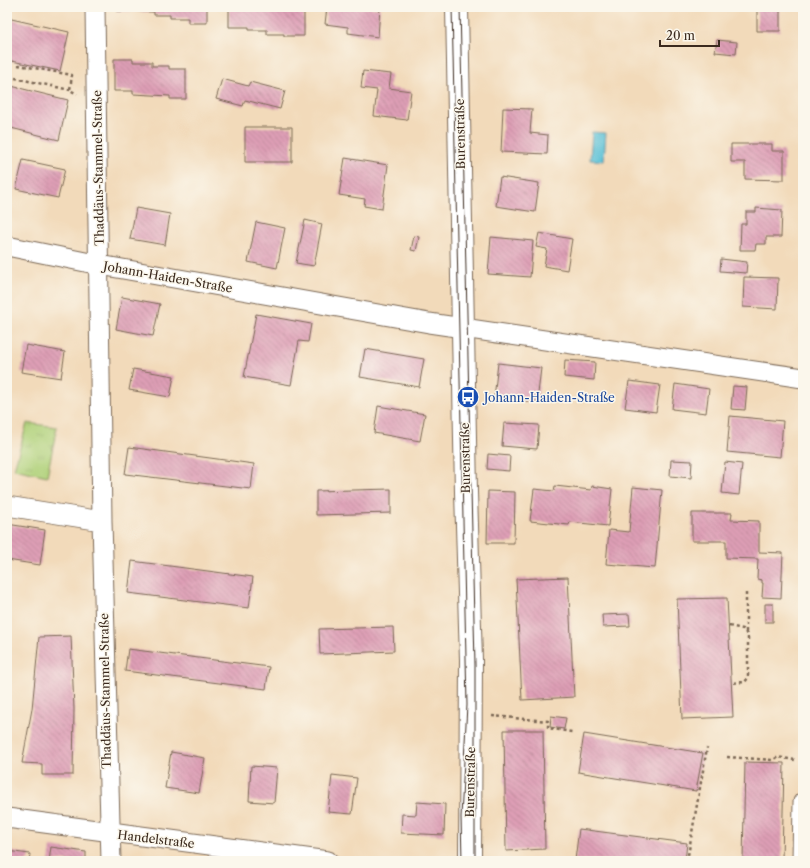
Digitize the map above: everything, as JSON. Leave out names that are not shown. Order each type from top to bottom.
[{"type":"street","name":"Thaddäus-Stammel-Straße","points":[[95,7],[100,265],[102,521],[109,833],[111,861]]},
{"type":"street","name":"Burenstraße","points":[[456,7],[471,660],[470,861]]},
{"type":"street","name":"Johann-Haiden-Straße","points":[[7,246],[100,265],[463,328],[803,378]]},
{"type":"street","points":[[7,506],[102,521]]},
{"type":"street","points":[[802,861],[803,802]]},
{"type":"street","name":"Handelstraße","points":[[7,818],[109,833],[328,861]]},
{"type":"path","points":[[18,65],[72,75],[70,90]]},
{"type":"path","points":[[15,78],[70,90],[80,96],[97,98]]},
{"type":"path","points":[[731,683],[745,682],[748,678],[746,593]]},
{"type":"path","points":[[729,626],[738,626],[746,632]]},
{"type":"path","points":[[492,716],[548,721],[548,728],[572,732]]},
{"type":"path","points":[[687,861],[707,748]]},
{"type":"path","points":[[727,757],[773,760],[778,757],[795,760]]},
{"type":"green space","points":[[27,423],[57,427],[47,476],[14,469]]},
{"type":"water","points":[[592,132],[606,133],[604,161],[590,160]]},
{"type":"building","points":[[117,7],[207,7],[207,23],[188,23],[188,18],[170,18],[170,15],[154,15],[154,12],[117,11]]},
{"type":"building","points":[[229,7],[304,7],[304,36],[267,34],[267,30],[249,30],[249,27],[229,27]]},
{"type":"building","points":[[327,7],[380,8],[378,37],[348,33],[348,27],[325,24]]},
{"type":"building","points":[[757,7],[780,7],[780,31],[757,31]]},
{"type":"building","points":[[7,18],[69,32],[60,71],[7,60]]},
{"type":"building","points":[[717,40],[737,42],[736,54],[715,52]]},
{"type":"building","points":[[114,59],[133,59],[133,62],[152,62],[152,66],[169,66],[169,69],[186,69],[186,99],[170,99],[170,96],[133,94],[133,91],[114,91]]},
{"type":"building","points":[[363,71],[391,74],[389,88],[411,91],[407,120],[374,116],[377,90],[361,88]]},
{"type":"building","points":[[222,79],[248,86],[250,82],[285,91],[280,109],[245,100],[243,106],[216,99]]},
{"type":"building","points":[[7,85],[68,100],[59,140],[7,127]]},
{"type":"building","points":[[503,108],[532,109],[530,133],[548,135],[547,154],[501,152]]},
{"type":"building","points":[[245,127],[292,127],[292,162],[245,162]]},
{"type":"building","points":[[731,144],[772,144],[772,151],[784,151],[784,180],[745,179],[745,162],[731,162]]},
{"type":"building","points":[[345,158],[388,165],[382,209],[364,206],[365,199],[339,195]]},
{"type":"building","points":[[23,160],[65,169],[58,198],[16,189]]},
{"type":"building","points":[[500,177],[539,183],[535,212],[496,206]]},
{"type":"building","points":[[136,208],[170,214],[165,245],[130,239]]},
{"type":"building","points":[[756,208],[782,210],[781,237],[766,237],[766,244],[756,244],[755,250],[740,250],[741,224],[746,224],[746,212],[756,212]]},
{"type":"building","points":[[305,220],[322,224],[314,266],[296,263]]},
{"type":"building","points":[[256,222],[285,228],[277,268],[248,262]]},
{"type":"building","points":[[539,233],[572,239],[567,270],[544,266],[547,249],[536,247]]},
{"type":"building","points":[[414,236],[419,237],[416,251],[411,250]]},
{"type":"building","points":[[491,237],[533,241],[530,277],[488,274]]},
{"type":"building","points":[[721,259],[747,262],[746,273],[720,271]]},
{"type":"building","points":[[744,277],[778,278],[777,309],[743,307]]},
{"type":"building","points":[[122,297],[160,304],[153,336],[116,329]]},
{"type":"building","points":[[256,314],[311,324],[308,342],[299,341],[291,385],[244,377]]},
{"type":"building","points":[[26,345],[65,352],[61,378],[21,372]]},
{"type":"building","points":[[365,349],[424,359],[419,387],[360,377]]},
{"type":"building","points":[[565,360],[595,362],[594,380],[564,377]]},
{"type":"building","points":[[498,363],[541,368],[537,402],[494,398]]},
{"type":"building","points":[[133,369],[174,376],[170,397],[129,390]]},
{"type":"building","points":[[629,381],[660,385],[656,412],[625,408]]},
{"type":"building","points":[[675,384],[709,389],[706,413],[672,409]]},
{"type":"building","points":[[733,386],[747,387],[745,410],[731,409]]},
{"type":"building","points":[[378,406],[425,414],[420,441],[374,433]]},
{"type":"building","points":[[730,416],[783,421],[780,457],[727,452]]},
{"type":"building","points":[[504,423],[539,425],[537,449],[502,446]]},
{"type":"building","points":[[129,447],[254,464],[251,489],[125,474]]},
{"type":"building","points":[[488,454],[510,456],[509,471],[487,469]]},
{"type":"building","points":[[671,460],[692,461],[691,478],[670,476]]},
{"type":"building","points":[[725,462],[742,464],[739,495],[722,493]]},
{"type":"building","points":[[555,486],[591,490],[592,486],[612,489],[608,526],[570,522],[569,525],[530,521],[534,489],[554,491]]},
{"type":"building","points":[[633,487],[662,490],[655,568],[606,564],[609,530],[629,532]]},
{"type":"building","points":[[391,489],[391,513],[316,515],[316,491]]},
{"type":"building","points":[[488,491],[515,492],[514,543],[487,543]]},
{"type":"building","points":[[692,513],[732,513],[731,520],[759,521],[759,552],[783,553],[781,598],[762,597],[763,583],[762,580],[757,579],[758,559],[726,558],[726,541],[692,541]]},
{"type":"building","points":[[7,524],[45,530],[40,565],[7,560]]},
{"type":"building","points":[[132,561],[253,577],[249,608],[128,593]]},
{"type":"building","points":[[568,577],[574,697],[522,700],[516,579]]},
{"type":"building","points":[[727,598],[733,717],[682,719],[677,599]]},
{"type":"building","points":[[765,604],[773,604],[773,622],[765,622]]},
{"type":"building","points":[[629,614],[630,626],[603,627],[602,615]]},
{"type":"building","points":[[393,627],[394,651],[320,654],[319,629]]},
{"type":"building","points":[[71,636],[74,709],[73,775],[42,775],[42,764],[22,763],[32,709],[39,637]]},
{"type":"building","points":[[128,649],[269,667],[266,689],[125,671]]},
{"type":"building","points":[[551,716],[566,718],[564,729],[550,727]]},
{"type":"building","points":[[504,730],[543,730],[545,849],[506,851]]},
{"type":"building","points":[[584,734],[703,753],[696,791],[578,772]]},
{"type":"building","points":[[171,752],[205,758],[199,793],[165,788]]},
{"type":"building","points":[[745,762],[784,763],[782,861],[743,861]]},
{"type":"building","points":[[251,766],[277,768],[274,803],[249,801]]},
{"type":"building","points":[[332,775],[357,778],[352,814],[328,812]]},
{"type":"building","points":[[417,802],[445,804],[444,835],[401,833],[402,814],[416,815]]},
{"type":"building","points":[[579,829],[687,843],[685,861],[575,860]]},
{"type":"building","points":[[51,847],[86,852],[86,861],[49,861]]},
{"type":"building","points":[[7,851],[30,854],[29,861],[7,861]]},
{"type":"tram line","points":[[452,7],[467,705],[461,817],[462,861]]},
{"type":"tram line","points":[[460,7],[475,665],[475,861]]},
{"type":"place","name":"Johann-Haiden-Straße","points":[[468,397]]}]
